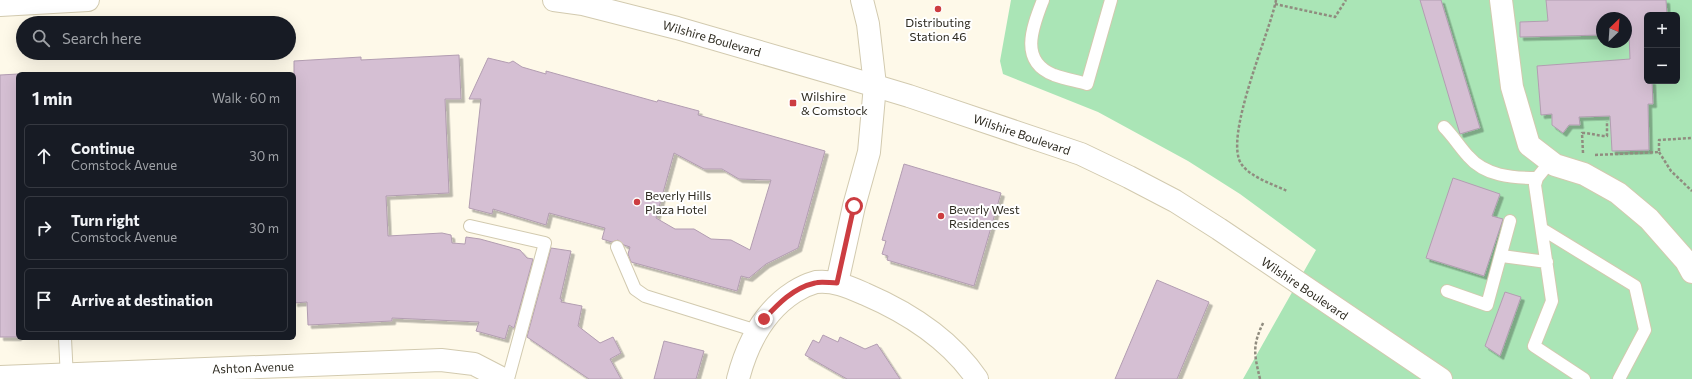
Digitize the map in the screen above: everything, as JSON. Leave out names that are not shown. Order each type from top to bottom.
[{"type":"street","points":[[0,5],[88,0]]},
{"type":"street","name":"Wilshire Boulevard","points":[[554,0],[583,4],[677,28],[875,85],[1081,154],[1174,201],[1219,229],[1440,379]]},
{"type":"street","points":[[837,283],[854,206],[869,152],[875,85],[868,24],[862,0]]},
{"type":"street","points":[[1501,0],[1512,87],[1529,145],[1555,165],[1584,174],[1618,193],[1649,219],[1686,261],[1692,272]]},
{"type":"street","points":[[738,379],[742,363],[764,319],[781,300],[815,282],[837,283],[890,305],[916,320],[956,352],[977,379]]},
{"type":"street","name":"Ashton Avenue","points":[[0,377],[362,371],[441,360],[474,364],[503,379]]},
{"type":"lane","points":[[1043,0],[1030,38],[1032,52],[1036,61],[1042,68],[1054,75],[1087,84],[1111,0]]},
{"type":"lane","points":[[1444,127],[1456,139],[1468,156],[1480,166],[1508,177],[1537,178]]},
{"type":"lane","points":[[1550,162],[1537,178],[1535,185],[1552,301],[1534,346],[1584,379]]},
{"type":"lane","points":[[1447,291],[1488,305],[1510,221]]},
{"type":"lane","points":[[470,226],[545,243],[508,379]]},
{"type":"lane","points":[[1542,229],[1635,286],[1645,330],[1619,379]]},
{"type":"lane","points":[[617,247],[635,289],[646,296],[757,331]]},
{"type":"lane","points":[[1502,256],[1547,262]]},
{"type":"lane","points":[[65,340],[66,376]]},
{"type":"path","points":[[1276,0],[1242,113],[1237,138],[1241,164],[1249,172],[1287,191]]},
{"type":"path","points":[[1275,4],[1335,18],[1346,0]]},
{"type":"path","points":[[1583,156],[1582,133],[1607,136],[1607,121]]},
{"type":"path","points":[[1692,138],[1659,140],[1659,152],[1671,171],[1692,191]]},
{"type":"path","points":[[1591,156],[1659,152]]},
{"type":"path","points":[[1260,379],[1254,353],[1257,336],[1264,321]]},
{"type":"green space","points":[[1011,0],[1692,0],[1692,379],[1243,379],[1316,250],[1240,194],[1188,161],[1098,112],[1003,74],[1000,61]]},
{"type":"building","points":[[1420,0],[1441,0],[1480,128],[1460,134]]},
{"type":"building","points":[[1546,0],[1666,0],[1667,12],[1644,12],[1644,84],[1652,84],[1653,104],[1648,104],[1649,150],[1612,151],[1610,116],[1579,117],[1580,125],[1569,125],[1563,133],[1552,125],[1552,114],[1541,115],[1537,66],[1630,59],[1630,48],[1632,48],[1632,12],[1596,12],[1596,35],[1520,37],[1520,22],[1548,21]]},
{"type":"building","points":[[459,55],[461,99],[445,99],[449,193],[386,196],[388,236],[442,233],[451,235],[452,243],[465,244],[466,237],[480,239],[520,250],[527,258],[533,259],[514,328],[509,325],[505,339],[476,331],[479,322],[392,318],[392,321],[308,325],[307,302],[296,303],[296,72],[294,72],[294,61],[361,57],[361,60]]},
{"type":"building","points":[[488,58],[509,63],[513,61],[522,67],[546,74],[546,71],[657,102],[658,100],[699,111],[698,115],[825,151],[798,248],[766,264],[749,278],[741,276],[737,291],[631,262],[628,254],[630,247],[624,245],[618,240],[612,242],[602,239],[605,228],[549,213],[546,225],[493,209],[492,214],[469,208],[481,99],[469,99]],"holes":[[[674,153],[704,169],[722,169],[739,179],[771,180],[750,250],[731,240],[711,239],[694,229],[675,229],[656,218]]]},
{"type":"building","points":[[16,74],[16,337],[0,337],[0,75]]},
{"type":"building","name":"Beverly West Residences","points":[[904,164],[1001,193],[974,286],[887,260],[888,256],[882,254],[886,241],[882,240]]},
{"type":"building","points":[[1453,178],[1500,194],[1492,216],[1503,219],[1484,276],[1426,258]]},
{"type":"building","points":[[551,248],[571,251],[560,299],[562,299],[561,302],[582,306],[578,326],[600,343],[613,337],[621,353],[610,359],[621,379],[589,379],[527,337]]},
{"type":"building","points":[[1157,280],[1209,302],[1177,379],[1115,379]]},
{"type":"building","points":[[1505,292],[1521,297],[1500,356],[1485,346]]},
{"type":"building","points":[[823,335],[838,342],[840,337],[865,349],[877,344],[900,379],[847,379],[805,355],[813,340],[819,343]]},
{"type":"building","points":[[664,341],[704,351],[696,379],[654,379]]},
{"type":"place","name":"Distributing Station 46","points":[[938,9]]},
{"type":"place","name":"Wilshire & Comstock","points":[[793,103]]},
{"type":"place","name":"Beverly Hills Plaza Hotel","points":[[637,202]]},
{"type":"place","name":"Beverly West Residences","points":[[941,216]]},
{"type":"route","points":[[764,319],[781,300],[798,290],[815,282],[837,283],[854,206]]}]
